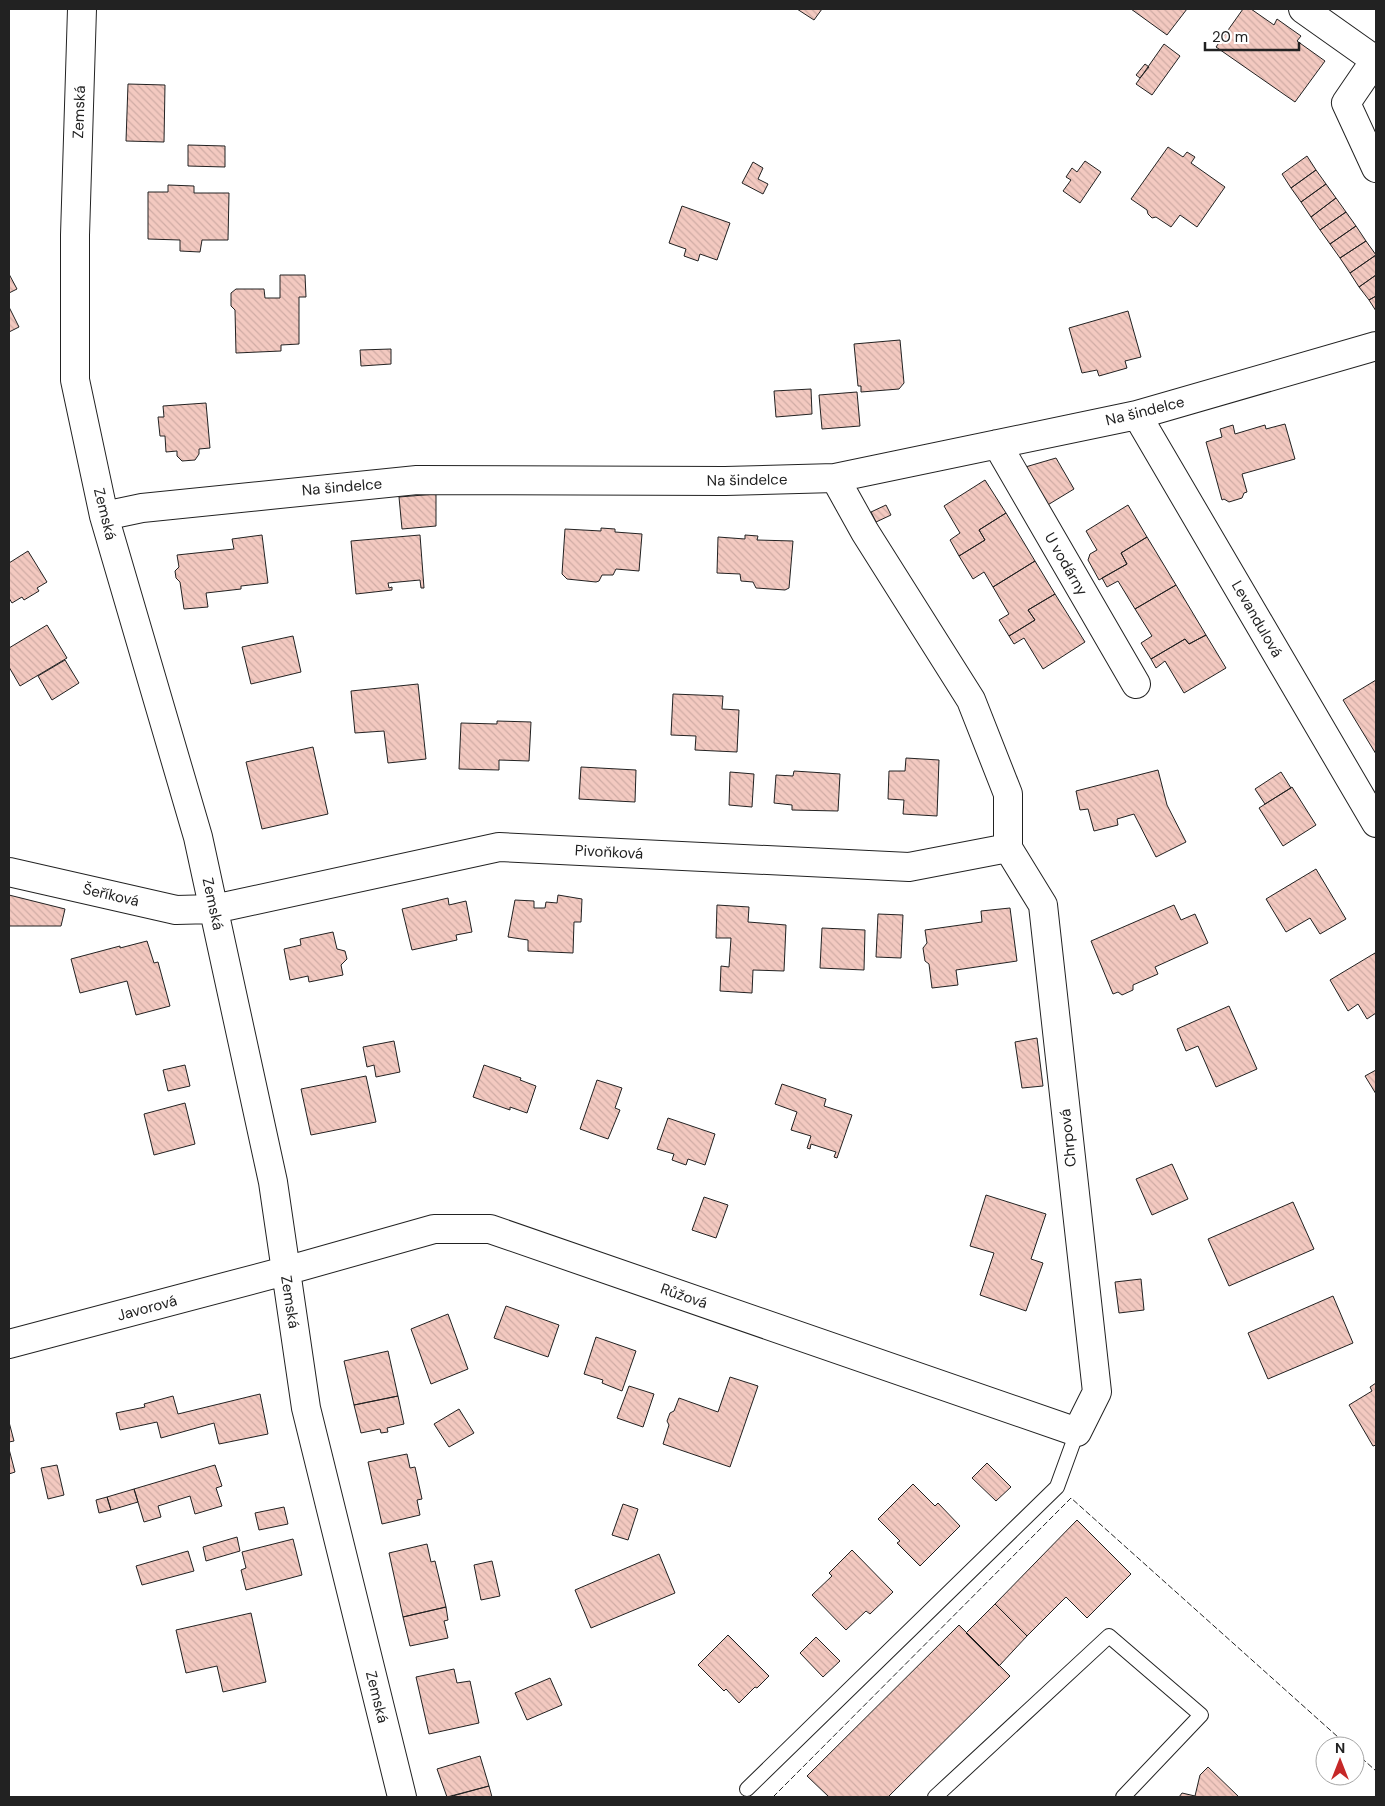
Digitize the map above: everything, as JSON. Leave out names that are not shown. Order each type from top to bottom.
[{"type":"street","name":"Zemská","points":[[82,9],[75,235],[75,380],[104,516],[198,838],[273,1182],[306,1408],[402,1797]]},
{"type":"street","points":[[1303,9],[1376,59],[1346,103],[1376,168]]},
{"type":"street","name":"Na šindelce","points":[[104,516],[142,508],[417,480],[725,481],[835,478],[1138,415],[1376,346]]},
{"type":"street","name":"Levandulová","points":[[1138,415],[1376,824]]},
{"type":"street","name":"U vodárny","points":[[997,444],[1136,684]]},
{"type":"street","points":[[835,478],[865,532],[971,700],[1008,794],[1008,848]]},
{"type":"street","name":"Pivoňková","points":[[214,909],[499,847],[909,867],[1008,848]]},
{"type":"street","name":"Chrpová","points":[[1008,848],[1044,905],[1098,1392],[1077,1432]]},
{"type":"street","name":"Šeříková","points":[[9,872],[176,910],[214,909]]},
{"type":"street","name":"Růžová","points":[[285,1271],[434,1229],[490,1229],[1077,1432]]},
{"type":"street","name":"Javorová","points":[[9,1344],[285,1271]]},
{"type":"lane","points":[[747,1789],[1057,1487],[1077,1432]]},
{"type":"lane","points":[[935,1797],[1110,1636],[1202,1716],[1123,1797]]},
{"type":"building","points":[[797,9],[822,9],[814,20]]},
{"type":"building","points":[[1131,9],[1187,9],[1167,35]]},
{"type":"building","points":[[1243,9],[1251,9],[1274,25],[1277,19],[1301,36],[1297,41],[1325,61],[1295,102],[1216,47]]},
{"type":"building","points":[[1164,44],[1180,56],[1152,95],[1136,84]]},
{"type":"building","points":[[1145,64],[1149,67],[1140,78],[1136,75]]},
{"type":"building","points":[[128,84],[165,85],[164,142],[126,141]]},
{"type":"building","points":[[188,145],[225,146],[225,167],[188,166]]},
{"type":"building","points":[[1168,147],[1183,157],[1187,152],[1195,157],[1191,163],[1225,187],[1197,227],[1180,215],[1171,227],[1156,217],[1152,218],[1147,210],[1131,199]]},
{"type":"building","points":[[1307,156],[1316,170],[1291,188],[1282,174]]},
{"type":"building","points":[[1085,161],[1101,172],[1080,203],[1063,191],[1071,180],[1066,177],[1072,168],[1077,172]]},
{"type":"building","points":[[753,162],[763,168],[758,179],[768,184],[763,194],[742,183]]},
{"type":"building","points":[[1316,170],[1326,184],[1301,202],[1291,188]]},
{"type":"building","points":[[1326,184],[1336,198],[1311,217],[1301,202]]},
{"type":"building","points":[[168,185],[194,186],[194,193],[229,193],[228,240],[202,240],[200,252],[180,251],[180,240],[148,239],[148,192],[168,192]]},
{"type":"building","points":[[1336,198],[1346,212],[1320,230],[1311,217]]},
{"type":"building","points":[[682,206],[730,223],[717,260],[700,254],[698,261],[684,256],[686,249],[669,243]]},
{"type":"building","points":[[1346,212],[1356,226],[1330,244],[1320,230]]},
{"type":"building","points":[[1356,226],[1366,241],[1340,258],[1330,244]]},
{"type":"building","points":[[1366,241],[1376,255],[1350,273],[1340,258]]},
{"type":"building","points":[[1376,255],[1376,275],[1359,287],[1350,273]]},
{"type":"building","points":[[9,274],[17,289],[9,293]]},
{"type":"building","points":[[280,275],[305,275],[306,297],[299,297],[299,344],[281,345],[281,351],[236,353],[235,310],[231,306],[231,293],[236,289],[264,289],[265,298],[280,298]]},
{"type":"building","points":[[1376,275],[1376,296],[1369,300],[1359,287]]},
{"type":"building","points":[[1376,296],[1376,311],[1369,300]]},
{"type":"building","points":[[9,307],[19,327],[9,332]]},
{"type":"building","points":[[1128,311],[1141,357],[1125,361],[1127,368],[1099,376],[1097,370],[1082,373],[1069,328]]},
{"type":"building","points":[[900,340],[904,383],[899,389],[861,392],[861,386],[858,386],[854,344]]},
{"type":"building","points":[[391,349],[391,364],[361,366],[360,350]]},
{"type":"building","points":[[811,389],[812,414],[776,417],[774,391]]},
{"type":"building","points":[[857,392],[860,426],[822,429],[819,395]]},
{"type":"building","points":[[206,403],[210,448],[199,449],[199,454],[195,460],[182,461],[177,456],[177,451],[166,452],[165,436],[160,436],[158,417],[164,417],[163,406]]},
{"type":"building","points":[[1285,424],[1295,459],[1242,474],[1247,492],[1244,493],[1242,498],[1229,502],[1224,499],[1222,500],[1206,442],[1222,437],[1220,429],[1233,425],[1235,434],[1265,425],[1266,429]]},
{"type":"building","points":[[1056,458],[1074,489],[1046,506],[1022,468]]},
{"type":"building","points":[[985,480],[1006,513],[979,530],[985,540],[959,556],[950,540],[960,533],[944,506]]},
{"type":"building","points":[[436,494],[436,526],[402,529],[399,497]]},
{"type":"building","points":[[886,505],[891,515],[876,522],[871,512]]},
{"type":"building","points":[[1128,505],[1147,537],[1121,553],[1127,564],[1099,580],[1088,560],[1090,554],[1097,550],[1086,531]]},
{"type":"building","points":[[1006,513],[1035,561],[993,587],[984,572],[973,579],[959,556],[985,540],[979,530]]},
{"type":"building","points":[[601,528],[615,529],[615,532],[642,534],[639,571],[616,569],[613,575],[602,575],[599,581],[596,582],[567,579],[562,574],[565,529],[601,531]]},
{"type":"building","points":[[262,535],[268,583],[241,586],[241,589],[206,593],[208,607],[184,609],[180,582],[176,578],[175,571],[179,567],[177,555],[234,549],[232,539]]},
{"type":"building","points":[[420,535],[424,588],[421,588],[420,580],[388,583],[389,588],[392,587],[392,590],[356,594],[351,541]]},
{"type":"building","points":[[745,535],[758,536],[757,540],[793,541],[789,588],[785,590],[756,588],[753,582],[741,581],[740,574],[717,573],[718,537],[745,539]]},
{"type":"building","points":[[1147,537],[1176,585],[1135,609],[1118,581],[1107,587],[1102,578],[1127,564],[1121,553]]},
{"type":"building","points":[[28,551],[47,582],[37,588],[39,591],[24,600],[22,597],[12,603],[9,598],[9,563]]},
{"type":"building","points":[[1035,561],[1055,594],[1028,610],[1035,620],[1009,636],[999,620],[1009,614],[993,587]]},
{"type":"building","points":[[1176,585],[1206,635],[1189,644],[1185,639],[1151,659],[1141,643],[1152,636],[1135,609]]},
{"type":"building","points":[[1055,594],[1085,642],[1043,669],[1024,638],[1014,644],[1009,636],[1035,620],[1028,610]]},
{"type":"building","points":[[47,625],[67,658],[20,686],[9,667],[9,648]]},
{"type":"building","points":[[1206,635],[1226,668],[1184,693],[1165,661],[1156,668],[1151,659],[1185,639],[1189,644]]},
{"type":"building","points":[[293,636],[301,672],[251,684],[242,647]]},
{"type":"building","points":[[65,660],[79,683],[52,700],[38,676]]},
{"type":"building","points":[[1376,680],[1376,754],[1343,700]]},
{"type":"building","points":[[418,684],[426,759],[388,763],[384,731],[355,733],[351,691]]},
{"type":"building","points":[[673,694],[723,696],[722,709],[739,710],[737,752],[695,750],[696,736],[671,735]]},
{"type":"building","points":[[497,721],[531,722],[529,761],[499,760],[499,770],[459,769],[461,723],[497,724]]},
{"type":"building","points":[[313,747],[328,814],[262,829],[246,762]]},
{"type":"building","points":[[906,758],[939,760],[937,816],[903,814],[904,800],[888,799],[889,771],[905,771]]},
{"type":"building","points":[[581,767],[636,770],[635,802],[579,799]]},
{"type":"building","points":[[1158,770],[1167,805],[1186,842],[1156,857],[1134,814],[1117,819],[1118,825],[1094,831],[1088,809],[1080,810],[1076,791]]},
{"type":"building","points":[[794,771],[840,774],[838,811],[792,810],[792,805],[774,803],[776,775],[793,776]]},
{"type":"building","points":[[730,772],[754,774],[752,807],[729,805]]},
{"type":"building","points":[[1281,772],[1291,788],[1265,804],[1255,789]]},
{"type":"building","points":[[1292,787],[1316,825],[1283,846],[1259,808]]},
{"type":"building","points":[[1316,869],[1346,919],[1320,934],[1310,918],[1286,932],[1266,899]]},
{"type":"building","points":[[9,895],[65,909],[61,926],[9,926]]},
{"type":"building","points":[[558,895],[582,899],[581,922],[574,922],[573,953],[528,951],[528,940],[508,937],[515,900],[534,901],[534,908],[545,908],[546,902],[557,903]]},
{"type":"building","points":[[448,898],[449,905],[466,901],[472,932],[456,935],[457,940],[412,950],[402,909]]},
{"type":"building","points":[[717,905],[749,907],[748,922],[786,925],[784,971],[753,970],[752,993],[720,991],[721,966],[729,967],[731,938],[716,938]]},
{"type":"building","points":[[1174,905],[1181,920],[1195,914],[1208,943],[1155,967],[1158,974],[1133,985],[1133,990],[1122,995],[1118,992],[1113,994],[1091,941]]},
{"type":"building","points":[[1010,908],[1017,961],[956,970],[958,985],[932,988],[929,964],[925,961],[923,948],[927,943],[925,930],[982,922],[981,911]]},
{"type":"building","points":[[878,914],[903,915],[901,958],[876,957]]},
{"type":"building","points":[[822,928],[865,930],[864,970],[820,968]]},
{"type":"building","points":[[333,932],[337,949],[345,951],[347,959],[341,965],[343,975],[309,982],[308,976],[290,980],[284,949],[301,945],[300,939]]},
{"type":"building","points":[[147,941],[154,963],[158,962],[170,1006],[136,1015],[127,981],[80,993],[71,959]]},
{"type":"building","points":[[1375,953],[1376,1013],[1367,1019],[1358,1004],[1348,1011],[1330,980]]},
{"type":"building","points":[[1229,1006],[1257,1069],[1216,1087],[1198,1046],[1186,1051],[1177,1029]]},
{"type":"building","points":[[1037,1038],[1043,1086],[1022,1088],[1015,1042]]},
{"type":"building","points":[[394,1041],[400,1072],[376,1077],[374,1065],[367,1067],[363,1047]]},
{"type":"building","points":[[185,1065],[190,1086],[168,1091],[163,1070]]},
{"type":"building","points":[[484,1065],[521,1078],[520,1080],[536,1086],[527,1113],[510,1107],[510,1110],[473,1097]]},
{"type":"building","points":[[1376,1070],[1376,1094],[1365,1076]]},
{"type":"building","points":[[366,1076],[376,1122],[311,1135],[301,1089]]},
{"type":"building","points":[[597,1080],[622,1088],[615,1108],[620,1110],[608,1139],[580,1129]]},
{"type":"building","points":[[782,1084],[826,1099],[824,1106],[852,1115],[837,1158],[834,1157],[836,1152],[811,1144],[810,1149],[807,1148],[811,1136],[791,1130],[797,1112],[775,1104]]},
{"type":"building","points":[[185,1103],[195,1144],[154,1155],[144,1114]]},
{"type":"building","points":[[668,1118],[715,1134],[705,1165],[688,1159],[686,1165],[672,1160],[674,1154],[657,1149]]},
{"type":"building","points":[[1172,1164],[1188,1199],[1152,1215],[1136,1179]]},
{"type":"building","points":[[986,1195],[1046,1214],[1031,1259],[1043,1263],[1026,1311],[980,1295],[994,1253],[970,1246]]},
{"type":"building","points":[[704,1197],[728,1205],[716,1238],[692,1230]]},
{"type":"building","points":[[1293,1202],[1314,1249],[1229,1286],[1208,1239]]},
{"type":"building","points":[[1141,1279],[1144,1310],[1119,1313],[1115,1282]]},
{"type":"building","points":[[1333,1296],[1353,1343],[1268,1379],[1248,1333]]},
{"type":"building","points":[[506,1306],[559,1325],[548,1357],[494,1338]]},
{"type":"building","points":[[448,1314],[468,1369],[431,1384],[411,1329]]},
{"type":"building","points":[[596,1337],[636,1351],[622,1391],[602,1383],[603,1380],[584,1374]]},
{"type":"building","points":[[388,1351],[398,1396],[354,1405],[344,1361]]},
{"type":"building","points":[[730,1377],[758,1386],[730,1467],[663,1444],[669,1425],[667,1421],[670,1413],[674,1411],[679,1398],[718,1412]]},
{"type":"building","points":[[1376,1383],[1376,1445],[1373,1446],[1349,1405],[1372,1391],[1370,1387]]},
{"type":"building","points":[[629,1386],[654,1394],[643,1427],[617,1418]]},
{"type":"building","points":[[260,1394],[268,1434],[219,1444],[214,1423],[161,1438],[157,1422],[120,1430],[116,1413],[145,1407],[144,1404],[173,1396],[178,1414]]},
{"type":"building","points":[[398,1396],[404,1424],[387,1428],[388,1432],[381,1433],[380,1429],[361,1433],[354,1405]]},
{"type":"building","points":[[459,1409],[474,1433],[449,1447],[434,1424]]},
{"type":"building","points":[[9,1422],[14,1441],[9,1442]]},
{"type":"building","points":[[9,1449],[15,1472],[9,1474]]},
{"type":"building","points":[[407,1454],[410,1468],[415,1467],[422,1499],[417,1500],[420,1515],[382,1524],[368,1462]]},
{"type":"building","points":[[987,1463],[1011,1487],[996,1501],[972,1478]]},
{"type":"building","points":[[57,1465],[64,1495],[48,1499],[41,1468]]},
{"type":"building","points":[[215,1465],[222,1486],[216,1488],[222,1506],[195,1514],[190,1496],[158,1506],[161,1517],[144,1522],[134,1489]]},
{"type":"building","points":[[913,1484],[935,1506],[938,1503],[960,1526],[920,1566],[897,1543],[900,1541],[878,1519]]},
{"type":"building","points":[[134,1489],[138,1502],[111,1510],[107,1497]]},
{"type":"building","points":[[107,1497],[111,1510],[99,1513],[96,1500]]},
{"type":"building","points":[[623,1504],[638,1509],[628,1540],[612,1535]]},
{"type":"building","points":[[284,1507],[288,1524],[259,1530],[255,1513]]},
{"type":"building","points":[[1077,1520],[1131,1574],[1087,1618],[1066,1597],[1027,1636],[995,1604]]},
{"type":"building","points":[[237,1537],[240,1551],[206,1561],[203,1547]]},
{"type":"building","points":[[293,1539],[302,1575],[246,1590],[241,1570],[246,1568],[242,1552]]},
{"type":"building","points":[[427,1544],[431,1562],[435,1561],[446,1607],[403,1617],[389,1553]]},
{"type":"building","points":[[852,1550],[893,1592],[870,1614],[866,1611],[846,1630],[812,1595],[832,1576],[829,1573]]},
{"type":"building","points":[[188,1551],[194,1571],[142,1585],[136,1566]]},
{"type":"building","points":[[659,1554],[675,1593],[591,1628],[575,1590]]},
{"type":"building","points":[[492,1561],[500,1596],[481,1600],[474,1565]]},
{"type":"building","points":[[995,1604],[1027,1636],[999,1666],[966,1633]]},
{"type":"building","points":[[446,1607],[448,1620],[444,1621],[448,1638],[410,1646],[403,1617]]},
{"type":"building","points":[[251,1613],[266,1682],[223,1692],[217,1666],[186,1673],[176,1630]]},
{"type":"building","points":[[959,1625],[1010,1676],[888,1797],[829,1797],[807,1776]]},
{"type":"building","points":[[728,1635],[769,1676],[739,1703],[698,1665]]},
{"type":"building","points":[[816,1637],[840,1661],[823,1677],[800,1653]]},
{"type":"building","points":[[454,1669],[457,1683],[470,1681],[479,1723],[429,1734],[416,1677]]},
{"type":"building","points":[[550,1678],[562,1705],[527,1720],[515,1693]]},
{"type":"building","points":[[480,1756],[489,1786],[447,1797],[437,1769]]},
{"type":"building","points":[[1208,1767],[1239,1797],[1179,1797],[1182,1793],[1195,1796],[1200,1775]]},
{"type":"building","points":[[489,1786],[492,1797],[449,1797]]},
{"type":"fence","points":[[773,1797],[1071,1498],[1337,1736]]},
{"type":"fence","points":[[1365,1761],[1376,1771]]}]
